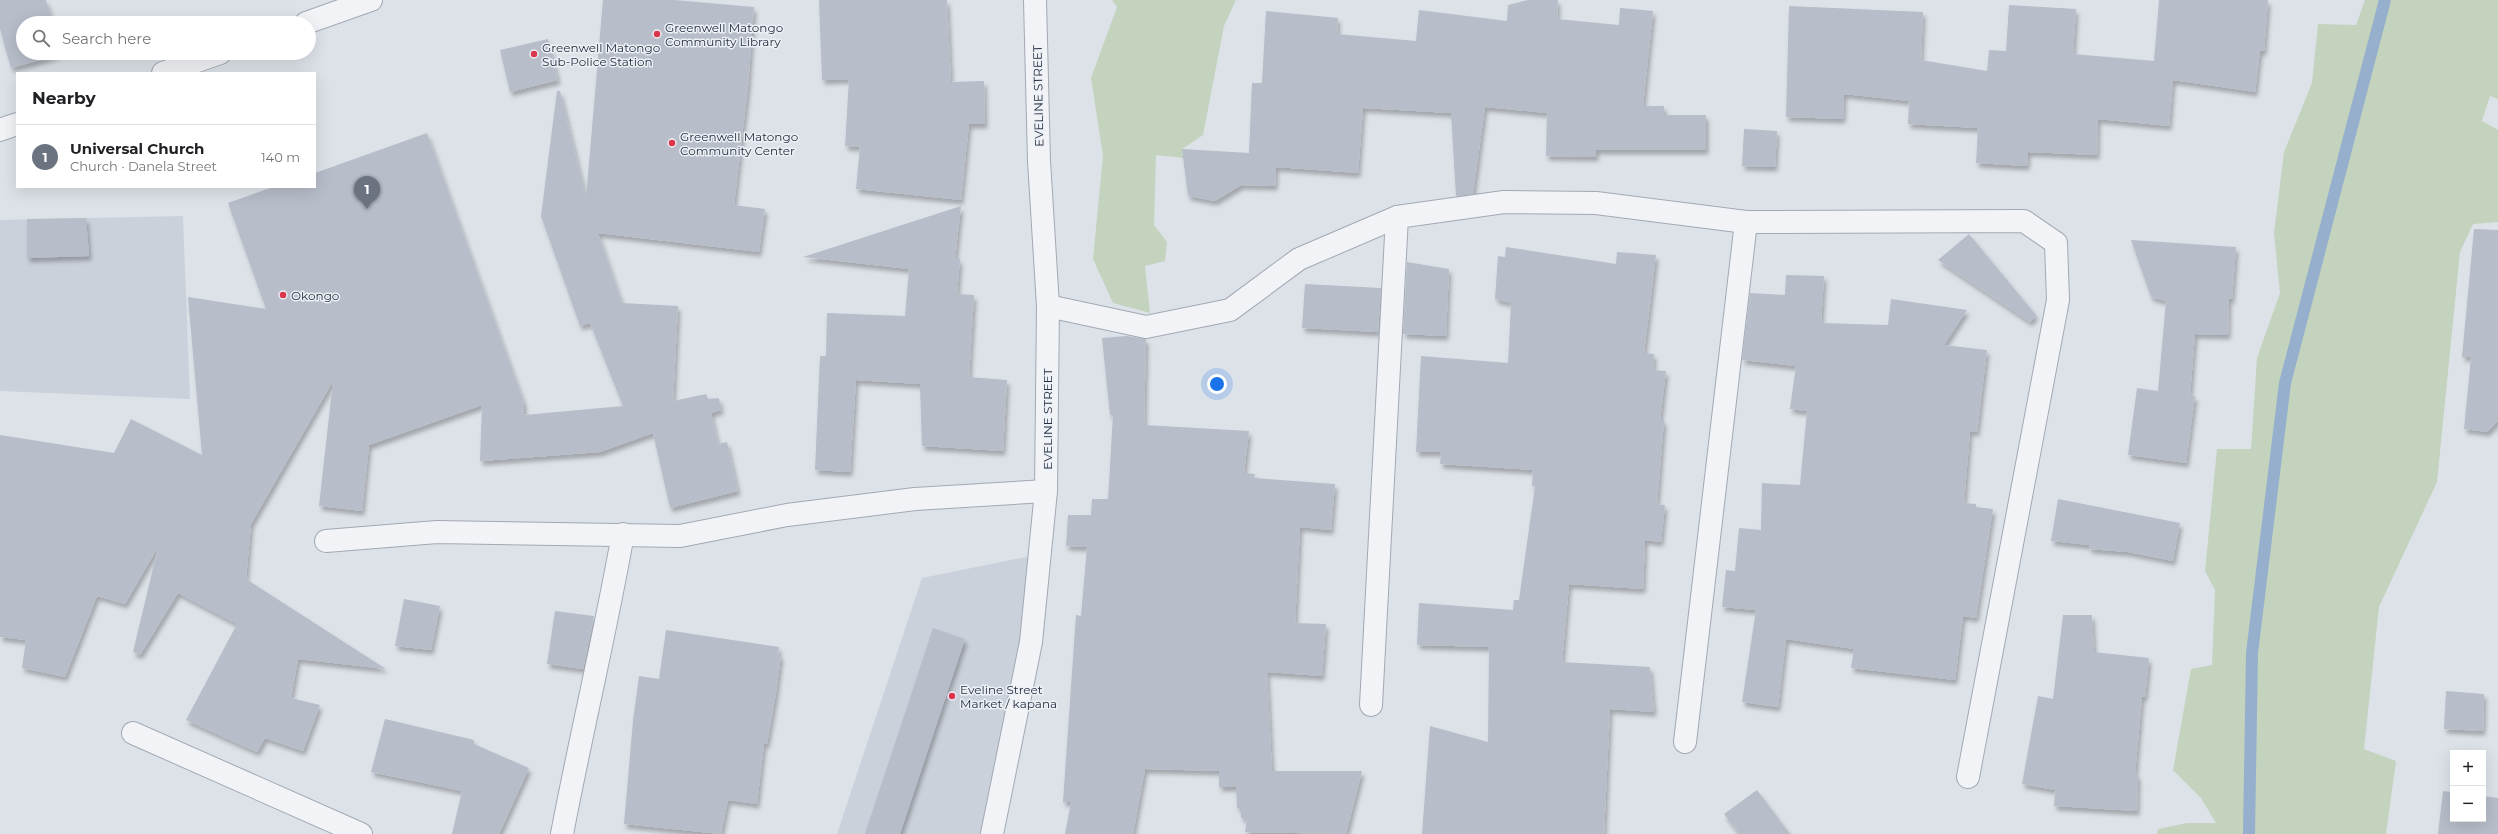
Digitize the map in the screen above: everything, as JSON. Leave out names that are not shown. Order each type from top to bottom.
[{"type":"street","points":[[316,20],[372,0]]},
{"type":"street","name":"EVELINE STREET","points":[[992,834],[1031,642],[1046,491],[1048,306],[1039,161],[1035,0]]},
{"type":"street","points":[[166,72],[200,60]]},
{"type":"street","points":[[0,130],[16,124]]},
{"type":"street","points":[[1048,306],[1146,327],[1230,310],[1299,259],[1397,217],[1504,202],[1596,203],[1746,222],[2024,221],[2056,243],[2058,300],[1968,777]]},
{"type":"street","points":[[1371,705],[1397,217]]},
{"type":"street","points":[[1685,742],[1746,222]]},
{"type":"street","points":[[326,541],[437,532],[680,536],[787,514],[915,499],[1046,491]]},
{"type":"street","points":[[562,834],[576,763],[604,640],[623,534]]},
{"type":"street","points":[[133,733],[361,834]]},
{"type":"shaded area","points":[[183,216],[190,399],[0,391],[0,220]]},
{"type":"shaded area","name":"Eveline Street Market / kapana","points":[[1040,554],[992,834],[837,834],[922,578]]},
{"type":"green space","points":[[1112,0],[1236,0],[1224,26],[1203,135],[1182,149],[1183,158],[1156,155],[1154,225],[1167,242],[1165,261],[1145,266],[1150,313],[1113,303],[1093,259],[1103,156],[1091,78],[1117,7]]},
{"type":"green space","points":[[2365,0],[2498,0],[2498,99],[2490,96],[2482,121],[2498,130],[2498,222],[2473,224],[2460,252],[2437,482],[2379,607],[2364,749],[2396,761],[2386,834],[2157,834],[2158,829],[2187,823],[2216,823],[2201,798],[2173,770],[2191,669],[2212,665],[2215,590],[2205,571],[2217,449],[2251,449],[2257,358],[2280,293],[2274,233],[2284,152],[2312,83],[2318,24],[2356,25]]},
{"type":"building","points":[[0,0],[46,0],[51,16],[16,16],[16,60],[40,60],[11,68],[0,29]]},
{"type":"building","points":[[603,0],[674,0],[754,7],[748,86],[734,205],[765,209],[759,252],[598,233],[622,303],[678,306],[673,401],[706,394],[708,399],[719,398],[721,410],[711,413],[718,444],[727,442],[738,491],[670,508],[653,433],[600,452],[480,461],[482,405],[369,445],[362,511],[319,506],[333,381],[251,524],[246,579],[386,669],[298,659],[291,698],[320,705],[303,751],[265,738],[257,752],[186,720],[237,624],[178,593],[140,655],[133,652],[158,547],[125,604],[97,596],[65,677],[22,668],[26,640],[0,637],[0,435],[114,453],[131,419],[202,455],[188,297],[266,309],[228,203],[270,188],[316,188],[316,173],[427,133],[524,403],[524,415],[623,406],[590,323],[580,326],[541,216],[557,91],[560,91],[586,198]]},
{"type":"building","points":[[819,0],[947,0],[951,82],[984,81],[985,124],[969,124],[961,200],[856,189],[860,147],[845,146],[849,79],[822,80]]},
{"type":"building","points":[[1528,0],[1558,0],[1557,19],[1619,25],[1620,8],[1653,11],[1643,106],[1664,106],[1664,115],[1706,115],[1706,150],[1596,150],[1596,157],[1546,156],[1547,113],[1485,107],[1473,194],[1456,196],[1451,113],[1363,108],[1358,173],[1276,167],[1275,186],[1241,185],[1215,201],[1188,196],[1182,149],[1249,153],[1252,83],[1262,83],[1266,11],[1338,18],[1337,34],[1416,41],[1419,10],[1507,21],[1508,5]]},
{"type":"building","points":[[2159,0],[2268,0],[2264,51],[2260,51],[2255,92],[2173,80],[2169,126],[2098,119],[2097,155],[2028,152],[2027,166],[1976,163],[1978,128],[1908,124],[1909,101],[1844,94],[1843,119],[1786,117],[1789,6],[1923,12],[1921,60],[1987,71],[1989,50],[2006,51],[2009,5],[2076,9],[2073,54],[2154,61]]},
{"type":"building","points":[[548,39],[558,80],[510,92],[500,50]]},
{"type":"building","points":[[1744,129],[1777,131],[1775,167],[1742,166]]},
{"type":"building","points":[[961,206],[955,259],[960,259],[957,294],[974,295],[969,377],[1007,380],[1003,451],[922,446],[920,384],[856,380],[850,472],[815,470],[820,356],[826,356],[827,313],[905,316],[909,269],[803,257]]},
{"type":"building","points":[[86,218],[89,256],[27,258],[27,219]]},
{"type":"building","points":[[2474,229],[2498,230],[2498,421],[2487,432],[2464,429],[2471,357],[2462,357]]},
{"type":"building","points":[[1969,234],[2036,315],[2030,322],[1938,260]]},
{"type":"building","points":[[2131,240],[2236,247],[2232,299],[2229,299],[2228,335],[2195,334],[2190,395],[2195,396],[2186,463],[2128,455],[2137,388],[2158,391],[2166,301],[2151,297]]},
{"type":"building","points":[[1506,247],[1616,264],[1617,252],[1656,255],[1644,353],[1654,354],[1653,370],[1666,371],[1660,420],[1664,420],[1657,504],[1665,505],[1661,542],[1645,540],[1643,589],[1569,584],[1562,662],[1650,667],[1654,712],[1610,709],[1604,834],[1422,834],[1430,726],[1488,742],[1489,647],[1417,645],[1419,603],[1513,610],[1514,600],[1519,600],[1535,486],[1532,486],[1533,470],[1440,464],[1441,452],[1416,452],[1421,356],[1508,363],[1511,303],[1495,299],[1498,256],[1505,257]]},
{"type":"building","points":[[1407,262],[1449,269],[1446,336],[1403,334]]},
{"type":"building","points":[[1786,275],[1824,276],[1821,323],[1888,325],[1891,299],[1967,310],[1944,345],[1987,350],[1977,432],[1970,431],[1964,503],[1976,504],[1976,507],[1993,509],[1976,618],[1963,616],[1955,680],[1851,668],[1854,649],[1786,639],[1778,707],[1742,702],[1756,610],[1722,607],[1726,570],[1735,571],[1739,528],[1761,530],[1762,483],[1800,485],[1807,411],[1790,409],[1796,366],[1742,360],[1750,293],[1785,295]]},
{"type":"building","points":[[1305,284],[1381,288],[1378,332],[1302,328]]},
{"type":"building","points":[[1127,336],[1146,339],[1144,425],[1249,431],[1244,473],[1255,474],[1254,478],[1335,484],[1331,530],[1300,527],[1295,623],[1326,624],[1322,676],[1267,672],[1272,771],[1362,771],[1346,834],[1245,832],[1247,818],[1241,818],[1241,808],[1237,808],[1236,787],[1219,787],[1219,771],[1145,769],[1133,834],[1065,834],[1071,802],[1063,802],[1076,615],[1081,616],[1087,547],[1066,546],[1068,515],[1091,515],[1092,499],[1108,499],[1113,415],[1110,415],[1102,338]]},
{"type":"building","points":[[2058,499],[2180,523],[2173,561],[2128,552],[2089,549],[2090,545],[2051,541]]},
{"type":"building","points":[[404,599],[440,606],[431,650],[395,646]]},
{"type":"building","points":[[555,611],[594,616],[583,669],[547,664]]},
{"type":"building","points":[[2063,615],[2092,615],[2094,652],[2149,658],[2145,697],[2142,697],[2135,774],[2138,775],[2137,811],[2054,806],[2055,790],[2022,784],[2038,696],[2053,699]]},
{"type":"building","points":[[933,628],[965,639],[900,834],[865,834]]},
{"type":"building","points":[[666,630],[779,647],[778,655],[781,655],[776,693],[767,744],[764,743],[757,804],[728,800],[721,834],[624,824],[633,721],[639,676],[659,679]]},
{"type":"building","points":[[2446,691],[2484,694],[2483,731],[2444,729]]},
{"type":"building","points":[[385,719],[474,740],[474,744],[529,768],[499,834],[452,834],[462,791],[371,772]]},
{"type":"building","points":[[1757,790],[1790,834],[1739,834],[1724,814]]},
{"type":"building","points":[[2443,791],[2450,792],[2450,822],[2486,822],[2486,796],[2498,798],[2498,834],[2438,834]]},
{"type":"waterway","points":[[2249,834],[2252,653],[2285,383],[2385,0]]},
{"type":"place","name":"Greenwell Matongo Community Library","points":[[657,34]]},
{"type":"place","name":"Greenwell Matongo Sub-Police Station","points":[[534,54]]},
{"type":"place","name":"Greenwell Matongo Community Center","points":[[672,143]]},
{"type":"place","name":"Universal Church","points":[[367,209]]},
{"type":"place","name":"Okongo","points":[[283,295]]},
{"type":"place","name":"Eveline Street Market / kapana","points":[[952,696]]}]
